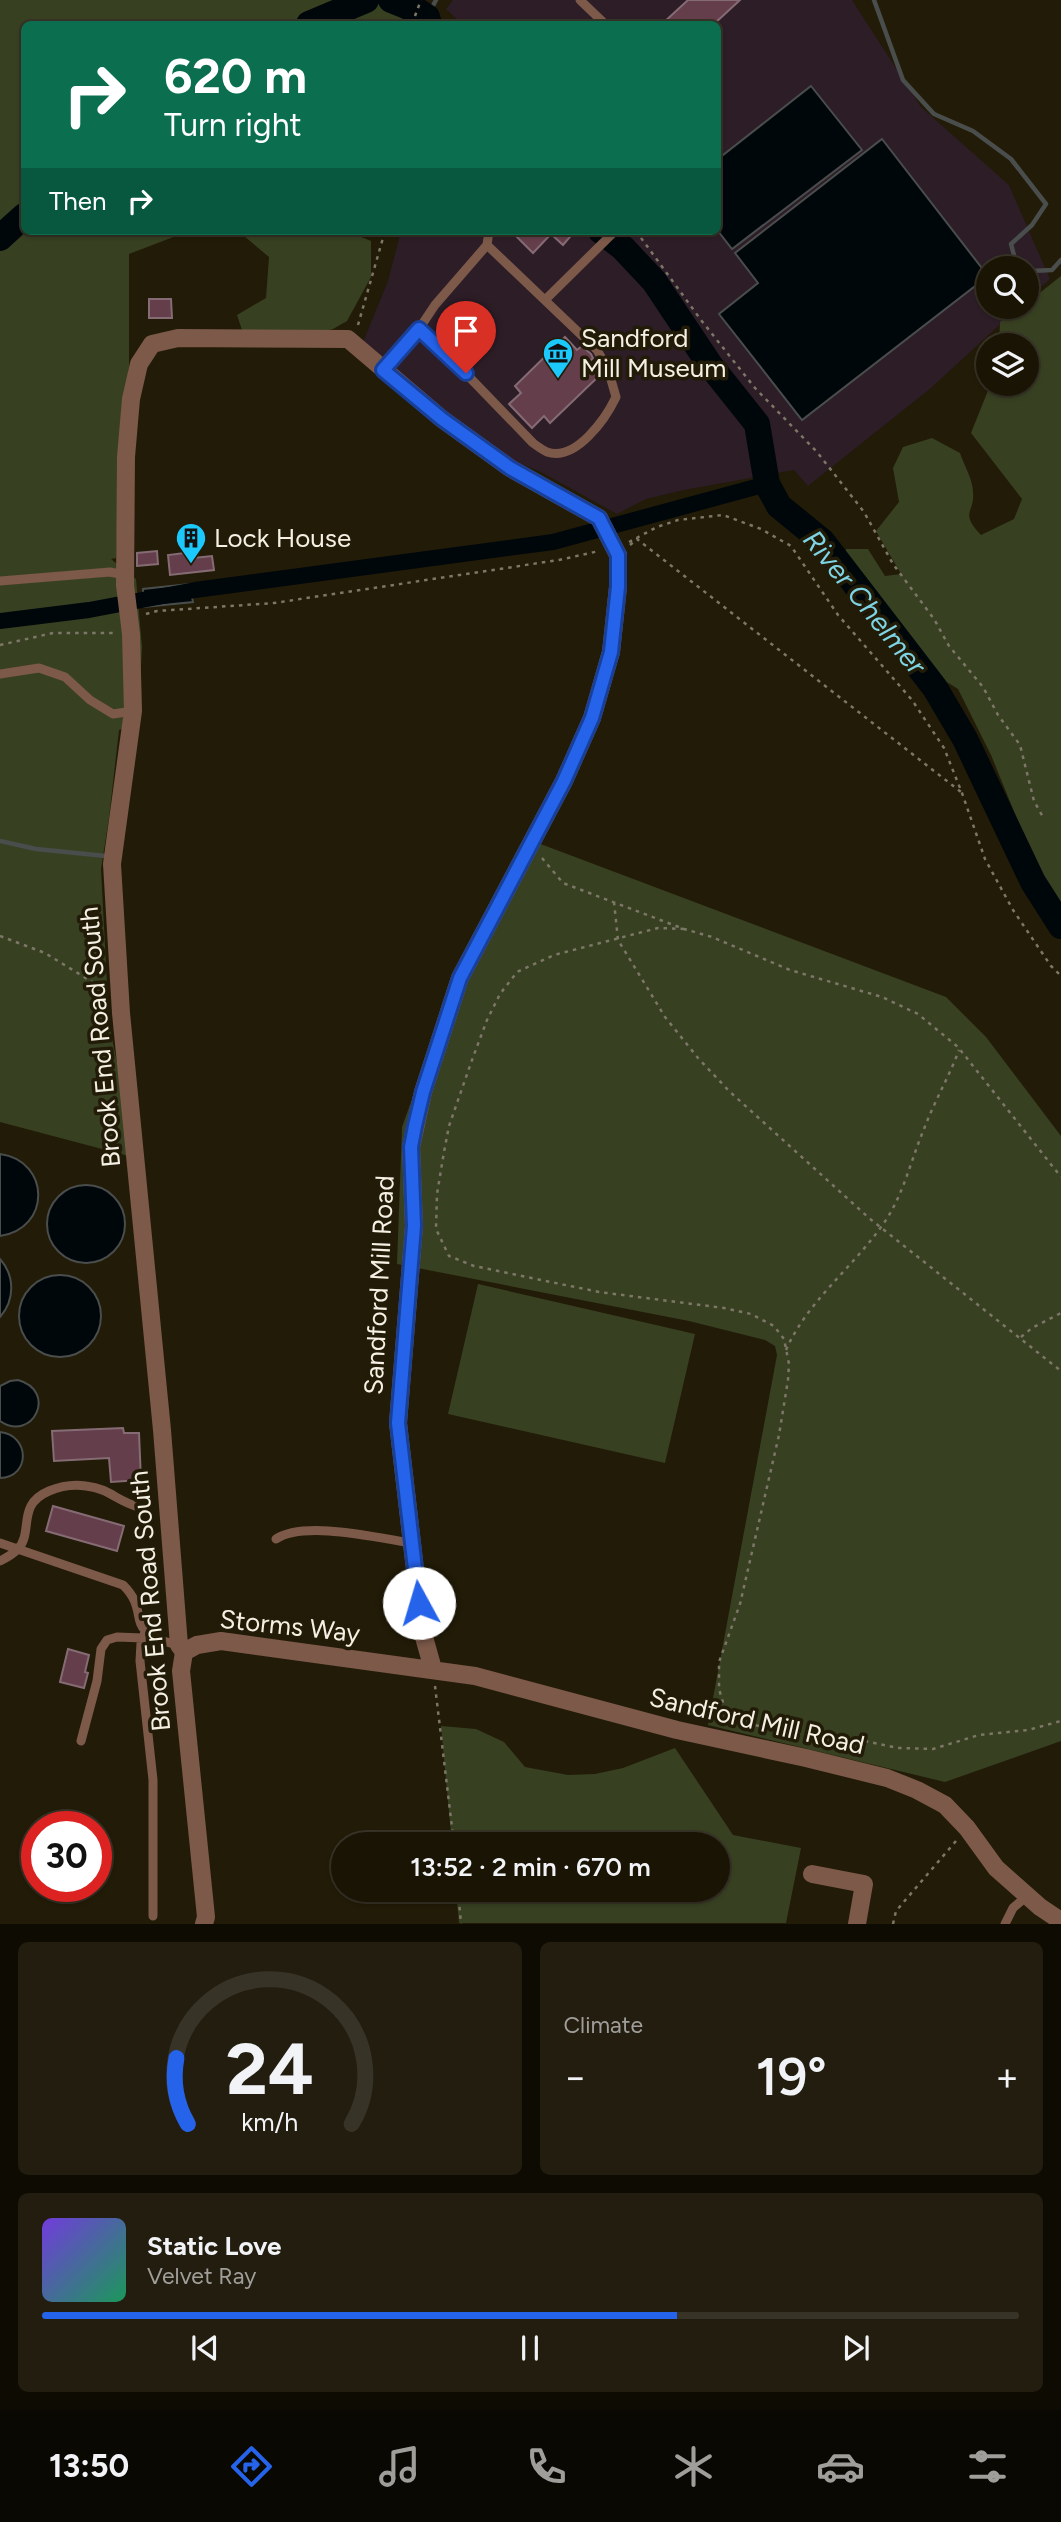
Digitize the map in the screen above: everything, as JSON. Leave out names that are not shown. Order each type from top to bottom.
[{"type":"street","name":"Brook End Road South","points":[[204,1923],[206,1917],[181,1671],[182,1649],[120,994],[112,864],[133,711],[125,580],[126,457],[131,400],[139,364],[152,344],[178,338],[348,339]]},
{"type":"street","name":"Sandford Mill Road","points":[[348,339],[442,419],[510,468],[599,518],[617,549],[618,587],[611,652],[592,718],[564,781],[460,978],[423,1092],[411,1147],[414,1226],[398,1423],[422,1630],[433,1669],[475,1676],[725,1742],[887,1778],[917,1790],[945,1805],[967,1828],[996,1868],[1027,1896],[1061,1921]]},
{"type":"street","name":"Storms Way","points":[[182,1649],[220,1641],[433,1669]]},
{"type":"street","points":[[811,1874],[864,1884],[857,1923]]},
{"type":"lane","points":[[580,0],[602,21]]},
{"type":"lane","points":[[383,370],[487,245],[488,235]]},
{"type":"lane","points":[[545,300],[611,235]]},
{"type":"lane","points":[[419,329],[447,354],[533,443],[548,453],[567,452],[584,440],[607,416],[616,397],[608,369],[597,350],[487,245]]},
{"type":"lane","points":[[0,581],[110,572],[125,580]]},
{"type":"lane","points":[[0,674],[39,668],[65,677],[89,700],[113,714],[133,711]]},
{"type":"lane","points":[[0,1561],[20,1548],[33,1500],[61,1485],[84,1485],[110,1491],[121,1503],[139,1507]]},
{"type":"lane","points":[[276,1539],[284,1534],[309,1530],[412,1543]]},
{"type":"lane","points":[[0,1543],[123,1585],[134,1596],[144,1635],[140,1661],[153,1780],[153,1916]]},
{"type":"lane","points":[[80,1741],[97,1681],[102,1649],[107,1640],[144,1635],[182,1649]]},
{"type":"lane","points":[[1006,1923],[1013,1908],[1027,1896]]},
{"type":"path","points":[[413,21],[421,0]]},
{"type":"path","points":[[348,339],[361,321],[384,235]]},
{"type":"path","points":[[639,235],[755,388],[817,452],[863,512],[893,564],[934,619],[949,646],[983,687],[998,715],[1020,745],[1034,801],[1042,817]]},
{"type":"path","points":[[0,645],[53,633],[113,634],[128,619],[158,611],[274,603],[559,560],[617,549],[657,527],[678,520],[723,516],[761,528],[791,546],[838,615],[912,700],[944,748],[985,859],[1013,910],[1061,976]]},
{"type":"path","points":[[637,539],[962,793]]},
{"type":"path","points":[[531,841],[547,866],[563,883],[712,937],[790,970],[883,997],[918,1014],[959,1049],[1061,1178]]},
{"type":"path","points":[[614,901],[618,940],[665,1017],[729,1091],[881,1227],[1061,1371]]},
{"type":"path","points":[[684,929],[658,928],[554,955],[517,972],[500,994],[487,1020],[449,1126],[437,1194],[436,1229],[449,1255],[474,1266],[600,1293],[724,1308],[751,1314],[774,1326],[783,1339],[789,1364],[788,1380],[762,1515],[740,1604],[719,1662],[719,1689],[732,1732]]},
{"type":"path","points":[[0,936],[45,953],[99,987],[120,994]]},
{"type":"path","points":[[786,1350],[793,1334],[821,1295],[881,1227],[897,1202],[931,1111],[959,1049]]},
{"type":"path","points":[[1021,1337],[1061,1313]]},
{"type":"path","points":[[433,1669],[453,1832]]},
{"type":"path","points":[[739,1728],[747,1723],[783,1732],[860,1740],[898,1748],[933,1749],[979,1735],[1028,1730],[1061,1721]]},
{"type":"path","points":[[893,1923],[896,1910],[967,1828]]},
{"type":"path","points":[[459,1902],[461,1923]]},
{"type":"shaded area","points":[[453,0],[852,0],[921,107],[1009,185],[1050,279],[1039,289],[1039,256],[976,256],[976,319],[1006,319],[991,333],[976,333],[976,347],[931,388],[808,486],[794,470],[646,499],[617,514],[541,472],[501,455],[361,347],[388,281],[400,235],[721,235],[721,21],[459,21],[446,9]]},
{"type":"shaded area","points":[[811,86],[862,150],[732,249],[721,235],[721,157]]},
{"type":"shaded area","points":[[882,139],[976,260],[976,285],[802,420],[719,314],[758,283],[735,253]]},
{"type":"shaded area","points":[[189,584],[193,602],[144,607],[143,589]]},
{"type":"shaded area","points":[[0,1154],[17,1159],[29,1169],[36,1181],[38,1195],[36,1209],[29,1221],[17,1231],[0,1236]]},
{"type":"shaded area","points":[[78,1185],[94,1185],[108,1191],[119,1202],[125,1216],[125,1232],[119,1246],[108,1257],[94,1263],[78,1263],[64,1257],[53,1246],[47,1232],[47,1216],[53,1202],[64,1191]]},
{"type":"shaded area","points":[[0,1259],[11,1280],[11,1296],[0,1317]]},
{"type":"shaded area","points":[[60,1275],[76,1278],[89,1287],[98,1300],[101,1316],[98,1332],[89,1345],[76,1354],[60,1357],[44,1354],[31,1345],[22,1332],[19,1316],[22,1300],[31,1287],[44,1278]]},
{"type":"shaded area","points":[[18,1380],[30,1386],[37,1394],[39,1404],[31,1421],[12,1426],[0,1421],[0,1386]]},
{"type":"shaded area","points":[[0,1432],[17,1440],[23,1456],[17,1471],[0,1478]]},
{"type":"green space","points":[[0,0],[410,0],[401,21],[21,21],[21,235],[179,235],[129,254],[129,367],[116,558],[111,559],[136,579],[142,647],[138,724],[119,730],[101,869],[109,1023],[136,1158],[0,1122]]},
{"type":"green space","points":[[243,235],[357,235],[371,241],[371,277],[347,321],[333,329],[313,334],[242,330],[237,315],[266,298],[269,257]]},
{"type":"green space","points":[[1061,276],[1061,909],[1051,902],[991,755],[958,689],[942,679],[915,650],[893,618],[845,564],[846,549],[868,549],[885,576],[901,574],[876,531],[899,502],[893,468],[903,447],[932,438],[960,453],[973,487],[969,517],[981,535],[1014,519],[1022,499],[971,433],[986,396],[1039,396],[1039,333],[1000,333],[1000,322],[1004,319],[1039,319],[1039,293]]},
{"type":"green space","points":[[530,840],[946,997],[986,1037],[1061,1136],[1061,1741],[945,1782],[708,1725],[777,1355],[775,1346],[765,1340],[689,1321],[397,1264],[402,1127],[456,977]]},
{"type":"green space","points":[[478,1284],[695,1334],[665,1463],[448,1414]]},
{"type":"green space","points":[[441,1726],[476,1729],[504,1742],[525,1767],[568,1775],[595,1774],[623,1768],[675,1748],[733,1835],[801,1848],[786,1923],[459,1923],[457,1902],[730,1902],[730,1832],[451,1832]]},
{"type":"building","points":[[688,0],[740,0],[717,21],[665,21]]},
{"type":"building","points":[[515,235],[550,235],[533,253]]},
{"type":"building","points":[[552,235],[572,235],[563,245]]},
{"type":"building","points":[[149,299],[171,299],[172,318],[149,318]]},
{"type":"building","name":"Sandford Mill Museum","points":[[565,337],[577,350],[582,346],[591,354],[593,358],[589,362],[601,374],[550,423],[544,416],[532,428],[509,404],[521,393],[515,386]]},
{"type":"building","points":[[157,551],[158,564],[137,566],[137,553]]},
{"type":"building","name":"Lock House","points":[[192,552],[193,558],[212,556],[214,570],[170,575],[168,555]]},
{"type":"building","points":[[123,1428],[124,1433],[139,1433],[141,1480],[111,1482],[109,1458],[54,1461],[52,1431]]},
{"type":"building","points":[[53,1506],[124,1526],[117,1551],[46,1531]]},
{"type":"building","points":[[68,1649],[89,1655],[84,1688],[60,1682]]},
{"type":"waterway","name":"River Chelmer","points":[[316,21],[366,0]]},
{"type":"waterway","name":"River Chelmer","points":[[391,0],[416,10],[427,17],[428,21]]},
{"type":"waterway","points":[[427,17],[436,0]]},
{"type":"waterway","points":[[874,0],[903,80],[934,114],[973,131],[1011,159],[1046,204],[1032,225],[1011,244],[1014,256]]},
{"type":"waterway","name":"River Chelmer","points":[[0,238],[21,219]]},
{"type":"waterway","name":"River Chelmer","points":[[606,235],[623,248],[654,281],[710,365],[757,424],[767,484],[779,506],[822,541],[935,688],[965,739],[1033,882],[1061,926]]},
{"type":"waterway","points":[[1039,271],[1052,270],[1061,260]]},
{"type":"waterway","points":[[0,621],[89,610],[195,590],[553,542],[767,484]]},
{"type":"waterway","points":[[0,841],[36,849],[106,856]]},
{"type":"place","name":"Sandford Mill Museum","points":[[558,380]]},
{"type":"place","name":"Lock House","points":[[191,565]]},
{"type":"route","points":[[419,1603],[398,1423],[414,1226],[411,1147],[415,1126],[423,1092],[460,978],[564,781],[592,718],[611,652],[618,587],[618,555],[599,518],[510,468],[442,419],[383,370],[419,329],[466,373]]}]
